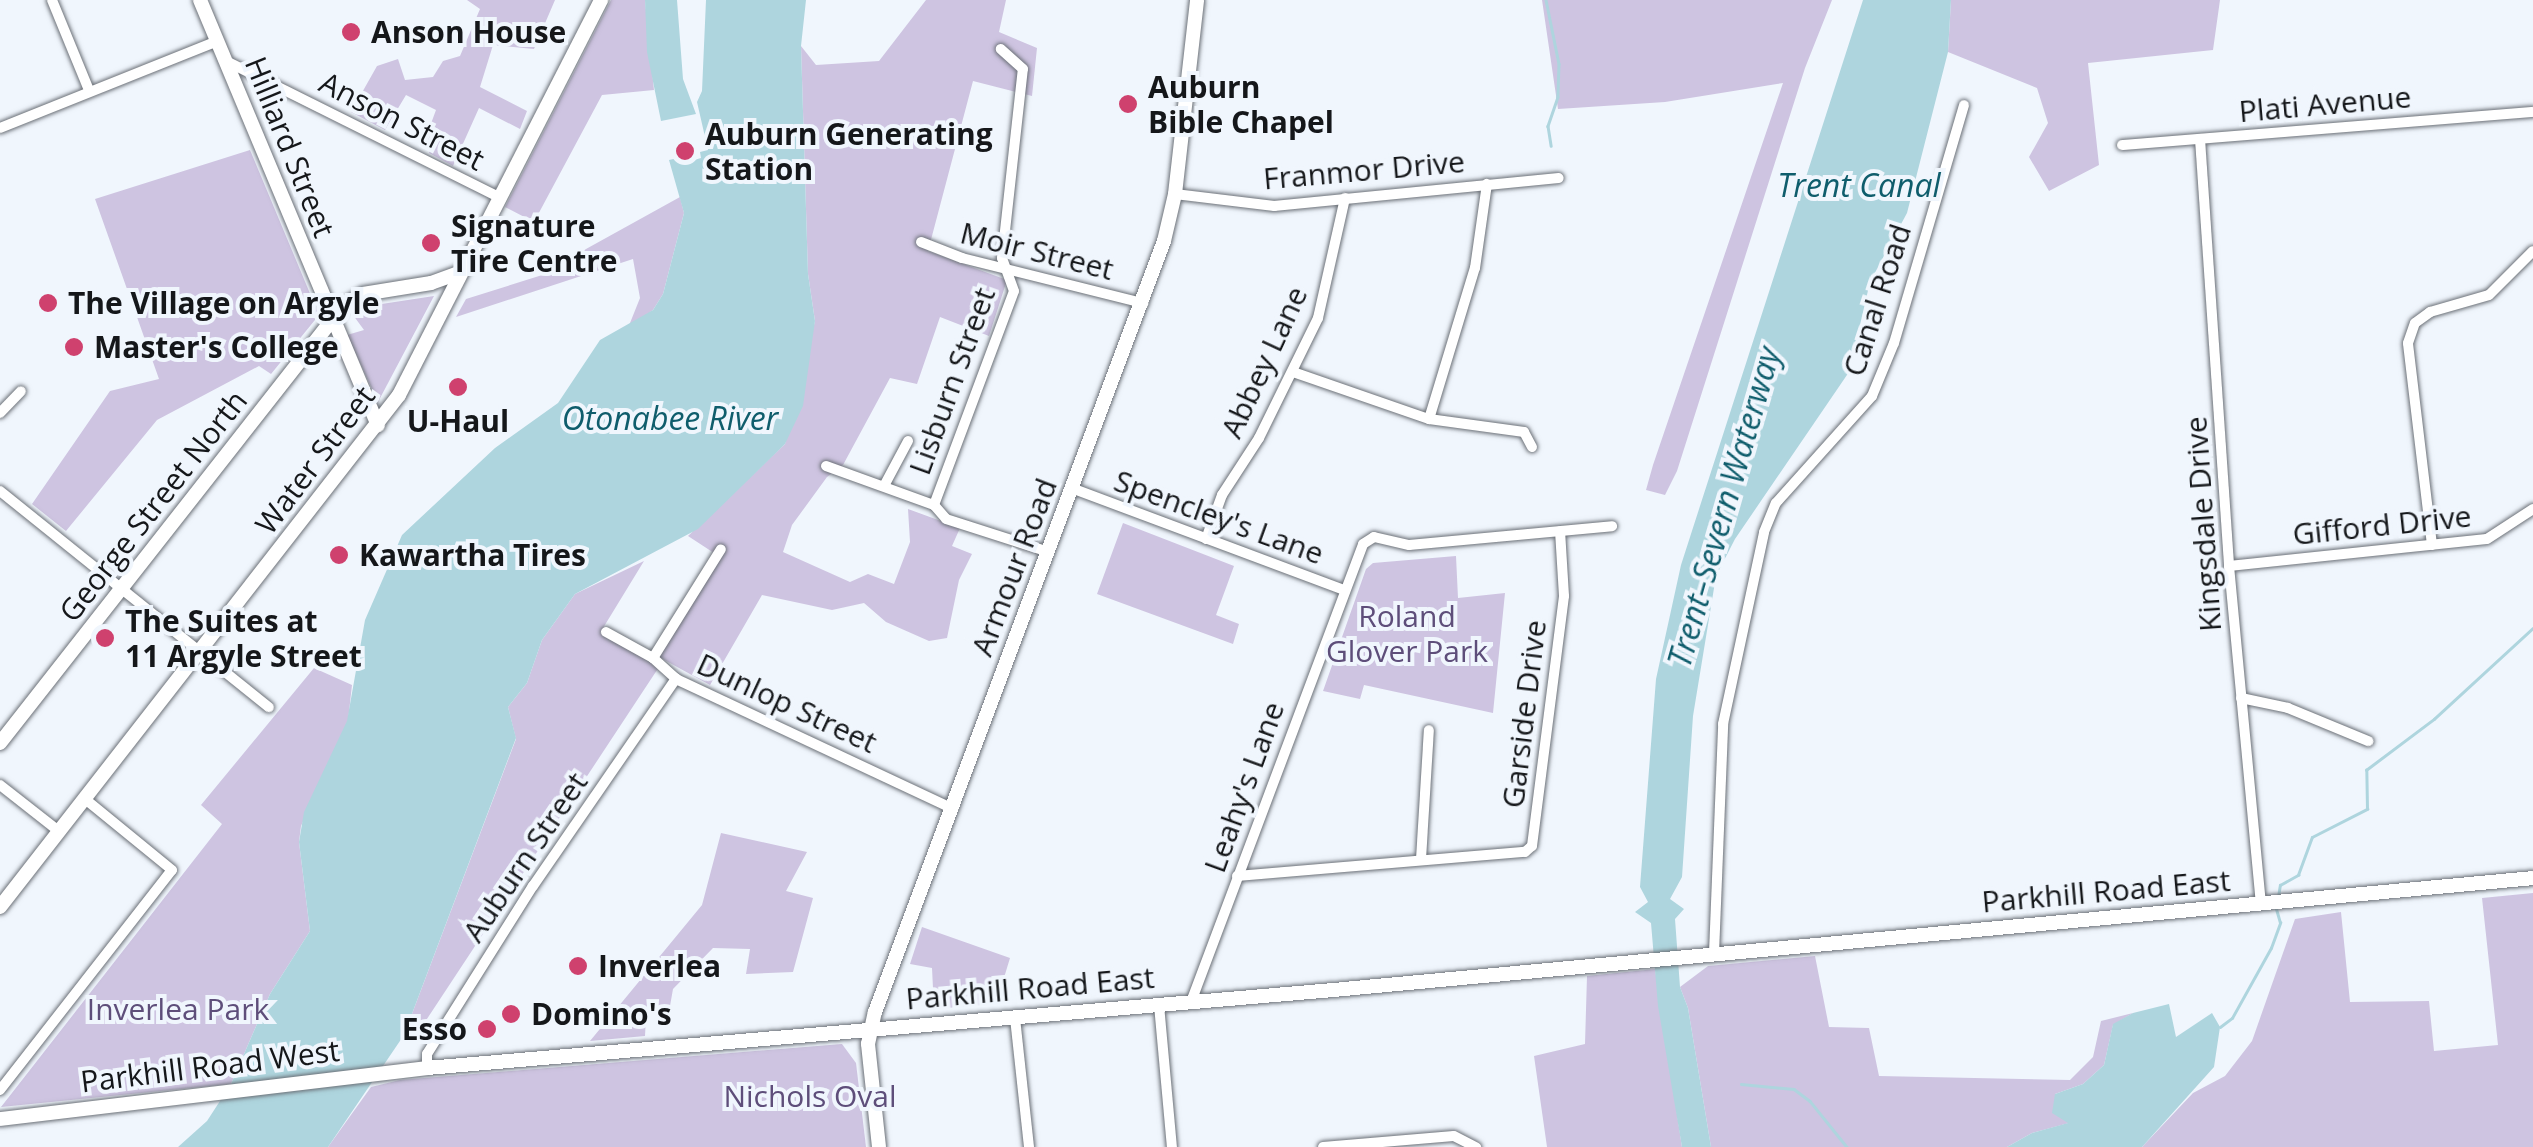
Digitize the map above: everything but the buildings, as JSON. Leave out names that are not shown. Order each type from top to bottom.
[{"type":"main road","name":"Hilliard Street","points":[[200,0],[378,425]]},
{"type":"main road","name":"Water Street","points":[[0,908],[399,395],[601,0]]},
{"type":"main road","name":"Armour Road","points":[[879,1147],[868,1044],[871,1028],[1144,303],[1174,194],[1196,0]]},
{"type":"main road","name":"George Street North","points":[[0,743],[343,306],[359,296],[431,283],[462,271]]},
{"type":"main road","points":[[431,283],[440,309]]},
{"type":"main road","name":"Parkhill Road East","points":[[427,1068],[1015,1018],[2533,878]]},
{"type":"main road","name":"Parkhill Road West","points":[[2,1117],[427,1068]]},
{"type":"street","points":[[52,0],[89,90]]},
{"type":"street","points":[[0,128],[217,41]]},
{"type":"street","name":"Lisburn Street","points":[[934,505],[1014,291],[1002,258],[1023,69],[1001,49]]},
{"type":"street","name":"Anson Street","points":[[226,61],[501,198]]},
{"type":"street","name":"Canal Road","points":[[1714,953],[1723,724],[1764,532],[1776,503],[1872,396],[1894,342],[1964,105]]},
{"type":"street","name":"Plati Avenue","points":[[2122,146],[2533,112]]},
{"type":"street","name":"Kingsdale Drive","points":[[2200,139],[2228,566],[2261,904]]},
{"type":"street","name":"Franmor Drive","points":[[1174,194],[1274,206],[1559,178]]},
{"type":"street","points":[[1429,419],[1475,268],[1487,184]]},
{"type":"street","name":"Abbey Lane","points":[[1206,539],[1222,496],[1318,318],[1345,198]]},
{"type":"street","name":"Moir Street","points":[[921,242],[1009,271],[1144,303]]},
{"type":"street","points":[[2432,545],[2408,342],[2415,323],[2430,312],[2488,295],[2533,251]]},
{"type":"street","points":[[1292,372],[1429,419],[1524,432],[1532,447]]},
{"type":"street","points":[[0,413],[21,391]]},
{"type":"street","points":[[884,486],[908,441]]},
{"type":"street","points":[[826,466],[934,505],[946,519],[1049,552]]},
{"type":"street","name":"Spencley's Lane","points":[[1074,489],[1344,590],[1360,549],[1374,537],[1409,545],[1612,526]]},
{"type":"street","points":[[0,492],[268,707]]},
{"type":"street","name":"Gifford Drive","points":[[2228,566],[2487,539],[2533,509]]},
{"type":"street","name":"Garside Drive","points":[[1238,876],[1525,852],[1532,846],[1565,588],[1560,531]]},
{"type":"street","points":[[654,658],[721,549]]},
{"type":"street","name":"Leahy's Lane","points":[[1191,1002],[1344,590]]},
{"type":"street","name":"Dunlop Street","points":[[606,632],[654,658],[676,678],[953,808]]},
{"type":"street","name":"Auburn Street","points":[[427,1068],[427,1054],[533,886],[676,678]]},
{"type":"street","points":[[2241,698],[2288,708],[2368,741]]},
{"type":"street","points":[[1421,860],[1429,730]]},
{"type":"street","points":[[0,785],[60,832]]},
{"type":"street","points":[[0,1090],[172,870],[85,799]]},
{"type":"street","points":[[1159,1004],[1172,1147]]},
{"type":"street","points":[[1015,1018],[1029,1147]]},
{"type":"street","points":[[1323,1147],[1454,1136],[1476,1147]]},
{"type":"green space","points":[[467,0],[555,0],[534,49],[493,45],[480,87],[527,111],[520,129],[479,108],[453,166],[429,153],[432,144],[426,137],[436,110],[406,95],[385,130],[351,112],[377,66],[398,59],[405,80],[433,77],[443,61],[460,56],[480,9]]},
{"type":"green space","points":[[611,0],[645,0],[654,90],[602,95],[534,222],[505,207]]},
{"type":"green space","points":[[926,0],[1006,0],[999,32],[1037,48],[1032,96],[973,81],[928,251],[1007,280],[989,336],[940,317],[917,384],[890,378],[843,465],[827,477],[792,525],[783,552],[850,582],[868,574],[894,584],[910,542],[908,509],[960,528],[952,546],[972,554],[959,580],[947,638],[929,641],[886,622],[864,603],[832,610],[762,595],[710,685],[659,657],[714,553],[688,536],[785,444],[815,321],[808,274],[801,46],[816,65],[879,61]]},
{"type":"green space","points":[[1542,0],[1832,0],[1805,68],[1677,471],[1665,495],[1646,490],[1653,465],[1783,83],[1665,102],[1558,109]]},
{"type":"green space","points":[[1951,0],[2220,0],[2213,50],[2088,63],[2099,165],[2049,191],[2029,157],[2048,123],[2037,88],[1948,52]]},
{"type":"green space","points":[[250,150],[319,315],[271,374],[259,366],[157,420],[66,531],[32,504],[110,391],[159,379],[95,199]]},
{"type":"green space","points":[[680,197],[684,213],[663,294],[653,310],[628,328],[640,298],[633,259],[456,317],[466,299],[555,271],[586,249]]},
{"type":"green space","points":[[434,296],[378,402],[347,335],[364,330],[353,315],[362,307]]},
{"type":"green space","points":[[1123,523],[1234,566],[1216,615],[1239,624],[1233,644],[1097,594]]},
{"type":"green space","name":"Roland Glover Park","points":[[1456,556],[1458,598],[1505,593],[1493,713],[1364,685],[1360,699],[1323,691],[1366,569],[1373,563]]},
{"type":"green space","points":[[644,561],[600,633],[659,667],[421,1028],[404,1035],[516,739],[508,707],[527,683],[542,640],[575,594]]},
{"type":"green space","name":"Inverlea Park","points":[[314,668],[352,685],[348,721],[301,826],[299,842],[310,931],[270,994],[231,1084],[1,1107],[222,824],[201,805]]},
{"type":"green space","points":[[721,833],[807,852],[786,891],[813,898],[793,972],[746,974],[750,949],[713,948],[673,989],[670,1006],[646,1017],[645,1036],[590,1041],[702,905]]},
{"type":"green space","points":[[2533,893],[2533,1147],[2142,1147],[2193,1093],[2225,1076],[2252,1041],[2295,919],[2341,912],[2350,1002],[2429,1001],[2434,1051],[2498,1045],[2482,898]]},
{"type":"green space","points":[[922,927],[1010,958],[996,1004],[934,1009],[932,968],[910,964]]},
{"type":"green space","points":[[1815,956],[1829,1027],[1869,1028],[1879,1076],[2070,1080],[2093,1057],[2101,1021],[2133,1013],[2113,1025],[2104,1065],[2083,1084],[2055,1094],[2069,1123],[2032,1133],[2007,1147],[1711,1147],[1688,1008],[1680,987],[1708,966]]},
{"type":"green space","points":[[1655,969],[1682,1147],[1547,1147],[1534,1056],[1585,1044],[1587,976]]},
{"type":"green space","name":"Nichols Oval","points":[[842,1044],[856,1063],[866,1147],[328,1147],[371,1087],[400,1080]]},
{"type":"water","points":[[645,0],[677,0],[683,79],[696,114],[661,121],[647,52]]},
{"type":"water","name":"Otonabee River","points":[[706,0],[806,0],[801,46],[808,274],[815,321],[803,406],[785,444],[698,529],[575,594],[542,640],[527,683],[508,707],[516,738],[404,1035],[328,1147],[178,1147],[207,1121],[231,1084],[270,994],[310,931],[299,842],[304,812],[347,721],[365,620],[402,535],[495,448],[558,403],[600,340],[653,310],[663,294],[684,213],[669,160],[678,158],[680,164],[701,158],[700,152],[708,150],[697,102],[702,91]]},
{"type":"water","name":"Trent Canal","points":[[1863,0],[1951,0],[1948,52],[1907,213],[1870,282],[1849,372],[1735,539],[1716,576],[1693,716],[1682,877],[1670,899],[1684,909],[1675,919],[1680,987],[1688,1008],[1711,1147],[1682,1147],[1658,1006],[1651,923],[1635,912],[1648,902],[1640,887],[1656,679],[1681,565]]},
{"type":"water","points":[[2169,1004],[2176,1037],[2212,1013],[2220,1027],[2214,1067],[2142,1147],[2007,1147],[2032,1133],[2068,1123],[2052,1113],[2055,1094],[2083,1084],[2104,1065],[2113,1024],[2133,1013]]},
{"type":"waterway","points":[[1546,0],[1559,64],[1558,97],[1548,126],[1551,146]]},
{"type":"waterway","points":[[2278,897],[2280,885],[2298,875],[2312,837],[2367,809],[2366,770],[2434,719],[2533,628]]},
{"type":"waterway","points":[[2220,1027],[2232,1018],[2271,948],[2280,923],[2276,909]]},
{"type":"waterway","points":[[1741,1084],[1794,1089],[1810,1101],[1847,1147]]},
{"type":"place","name":"Anson House","points":[[351,32]]},
{"type":"place","name":"Auburn Bible Chapel","points":[[1128,104]]},
{"type":"place","name":"Auburn Generating Station","points":[[685,151]]},
{"type":"place","name":"Signature Tire Centre","points":[[431,243]]},
{"type":"place","name":"The Village on Argyle","points":[[48,303]]},
{"type":"place","name":"Master's College","points":[[74,347]]},
{"type":"place","name":"U-Haul","points":[[458,387]]},
{"type":"place","name":"Kawartha Tires","points":[[339,555]]},
{"type":"place","name":"The Suites at 11 Argyle Street","points":[[105,638]]},
{"type":"place","name":"Inverlea","points":[[578,966]]},
{"type":"place","name":"Domino's","points":[[511,1014]]},
{"type":"place","name":"Esso","points":[[487,1029]]},
{"type":"water label","name":"Trent–Severn Waterway","points":[[1724,507]]}]
